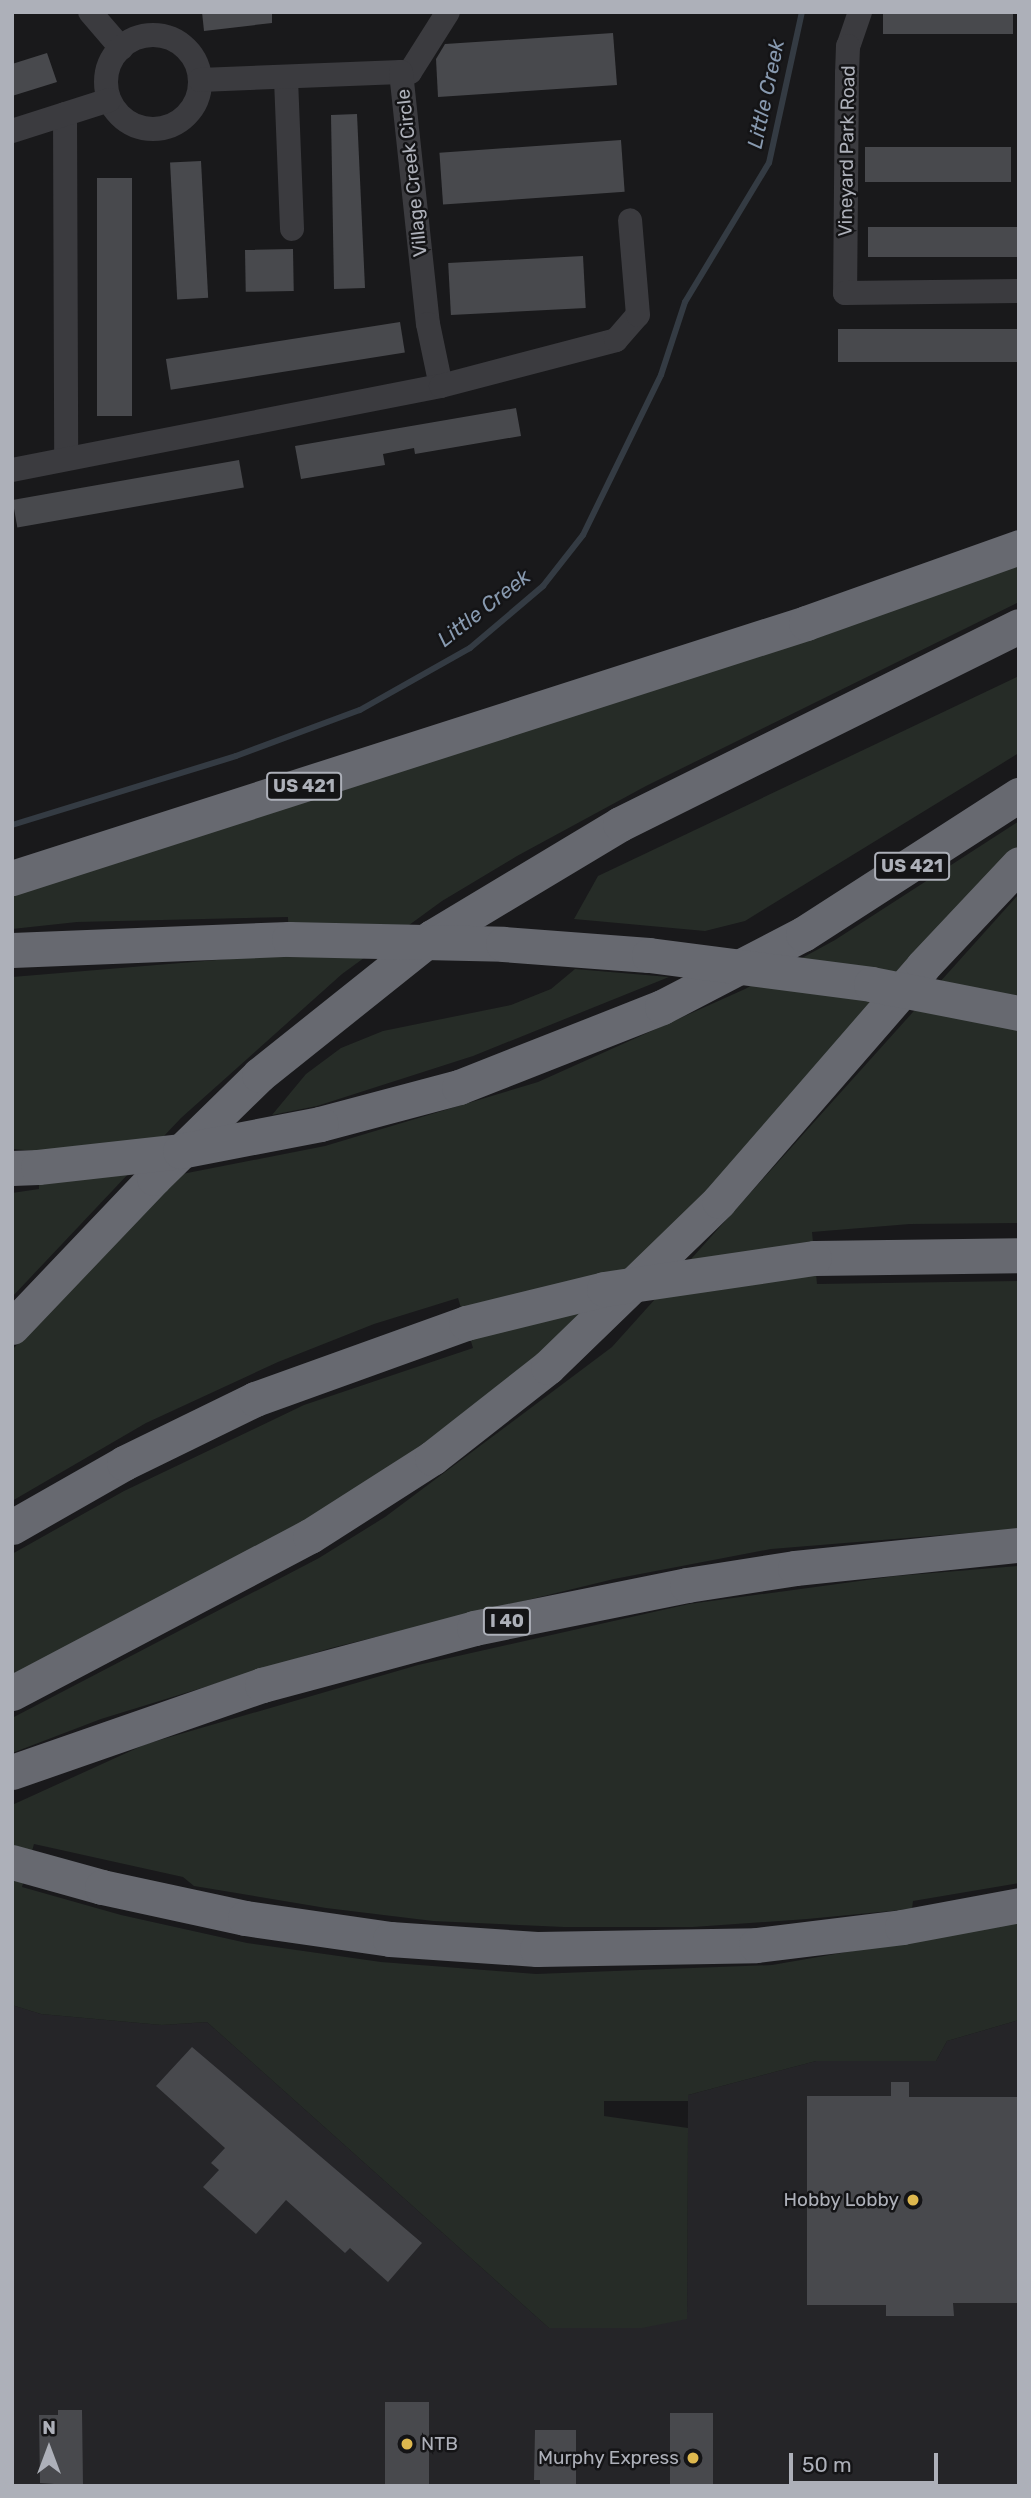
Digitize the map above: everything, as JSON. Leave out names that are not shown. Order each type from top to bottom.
[{"type":"highway","name":"US 421","points":[[12,878],[806,623],[1019,547]]},
{"type":"highway","points":[[12,1327],[153,1178],[259,1075],[432,937],[641,813],[1019,626]]},
{"type":"highway","name":"US 421","points":[[25,1167],[180,1151],[320,1124],[459,1087],[662,1007],[814,928],[1019,795]]},
{"type":"highway","points":[[12,1693],[181,1608],[340,1518],[432,1458],[548,1367],[719,1201],[923,966],[1019,864]]},
{"type":"highway","points":[[12,950],[289,939],[503,944],[661,957],[858,982],[1019,1013]]},
{"type":"highway","points":[[12,1527],[124,1463],[255,1398],[466,1323],[604,1289],[814,1258],[1019,1255]]},
{"type":"highway","name":"I 40","points":[[12,1772],[262,1685],[474,1628],[741,1576],[1019,1545]]},
{"type":"highway","points":[[20,1864],[173,1903],[306,1928],[537,1949],[756,1945],[902,1927],[1019,1905]]},
{"type":"street","points":[[90,12],[121,48]]},
{"type":"street","points":[[401,72],[410,72],[448,12]]},
{"type":"street","name":"Vineyard Park Road","points":[[860,12],[848,46],[845,293],[1019,291]]},
{"type":"street","points":[[147,36],[172,39],[189,51],[200,80],[190,111],[163,128],[131,124],[109,100],[106,78],[121,48],[147,36]]},
{"type":"street","name":"Village Creek Circle","points":[[200,80],[286,79],[401,72],[428,324],[441,386]]},
{"type":"street","points":[[286,79],[292,229]]},
{"type":"street","points":[[12,131],[109,100]]},
{"type":"street","points":[[65,114],[66,457]]},
{"type":"street","points":[[12,470],[66,457],[441,386],[616,340],[638,315],[630,220]]},
{"type":"shaded area","points":[[1019,557],[1019,602],[646,786],[517,856],[442,901],[342,974],[181,1118],[12,1297],[12,1193],[39,1189],[37,1151],[12,1149],[12,977],[289,954],[288,917],[77,922],[12,929],[12,892]]},
{"type":"shaded area","points":[[1019,676],[1019,753],[745,921],[705,931],[574,919],[598,876]]},
{"type":"shaded area","points":[[1019,821],[1019,846],[923,947],[702,1198],[576,1325],[440,1435],[248,1556],[12,1676],[12,1554],[124,1491],[304,1405],[473,1348],[458,1298],[374,1324],[278,1362],[146,1423],[12,1501],[12,1350],[177,1175],[325,1146],[538,1082],[745,989],[835,940]]},
{"type":"shaded area","points":[[1019,894],[1019,1223],[910,1224],[812,1232],[817,1284],[1019,1281],[1019,1529],[771,1549],[614,1579],[331,1648],[101,1719],[12,1753],[12,1718],[319,1558],[385,1517],[612,1347]]},
{"type":"shaded area","points":[[575,969],[669,977],[473,1056],[317,1106],[272,1115],[306,1074],[341,1048],[383,1031],[511,1005],[551,989]]},
{"type":"shaded area","points":[[1019,1566],[1019,1883],[913,1901],[912,1909],[693,1927],[564,1927],[433,1921],[326,1908],[194,1886],[183,1877],[34,1844],[22,1887],[121,1915],[247,1943],[381,1962],[536,1974],[772,1965],[1019,1922],[1019,2020],[947,2041],[936,2061],[816,2061],[688,2095],[688,2101],[604,2101],[604,2116],[688,2128],[687,2319],[642,2328],[549,2328],[207,2022],[162,2025],[41,2014],[12,2005],[12,1805],[146,1744],[418,1665],[689,1604],[896,1576]]},
{"type":"shaded area","points":[[12,2005],[41,2014],[162,2025],[207,2022],[549,2328],[687,2318],[688,2095],[816,2061],[936,2061],[947,2041],[1019,2020],[1019,2486],[12,2486]]},
{"type":"building","points":[[202,12],[272,12],[272,23],[204,31]]},
{"type":"building","points":[[883,12],[1013,12],[1013,34],[883,34]]},
{"type":"building","points":[[613,33],[617,85],[438,97],[436,59],[445,44]]},
{"type":"building","points":[[47,53],[57,82],[12,96],[12,64]]},
{"type":"building","points":[[357,114],[365,288],[334,289],[331,115]]},
{"type":"building","points":[[621,140],[625,192],[443,205],[439,153]]},
{"type":"building","points":[[865,147],[1011,147],[1011,182],[865,182]]},
{"type":"building","points":[[201,161],[208,298],[177,299],[170,163]]},
{"type":"building","points":[[97,178],[132,178],[132,416],[97,416]]},
{"type":"building","points":[[868,227],[1019,227],[1019,257],[868,257]]},
{"type":"building","points":[[293,249],[294,291],[246,292],[245,250]]},
{"type":"building","points":[[583,256],[586,308],[451,315],[448,263]]},
{"type":"building","points":[[400,322],[405,353],[171,390],[166,359]]},
{"type":"building","points":[[838,329],[1019,329],[1019,362],[838,362]]},
{"type":"building","points":[[516,408],[521,436],[415,454],[414,448],[383,454],[385,465],[301,479],[295,446]]},
{"type":"building","points":[[239,460],[244,488],[17,528],[12,500]]},
{"type":"building","points":[[192,2047],[422,2243],[388,2282],[350,2248],[345,2253],[286,2200],[256,2234],[203,2187],[219,2170],[211,2163],[225,2148],[156,2086]]},
{"type":"building","name":"Hobby Lobby","points":[[891,2082],[909,2082],[909,2097],[1019,2097],[1019,2303],[953,2303],[954,2316],[886,2316],[886,2305],[807,2305],[807,2096],[891,2096]]},
{"type":"building","name":"NTB","points":[[385,2402],[429,2402],[429,2486],[385,2486]]},
{"type":"building","points":[[58,2410],[82,2410],[83,2486],[40,2483],[39,2415],[58,2415]]},
{"type":"building","name":"Murphy Express","points":[[670,2413],[713,2413],[713,2486],[670,2486]]},
{"type":"building","points":[[535,2430],[576,2430],[576,2486],[540,2486],[540,2480],[534,2480]]},
{"type":"waterway","name":"Little Creek","points":[[12,825],[236,756],[360,710],[470,648],[543,586],[583,535],[661,375],[685,302],[769,163],[802,12]]},
{"type":"place","name":"Hobby Lobby","points":[[913,2200]]},
{"type":"place","name":"NTB","points":[[407,2444]]},
{"type":"place","name":"Murphy Express","points":[[693,2458]]}]
